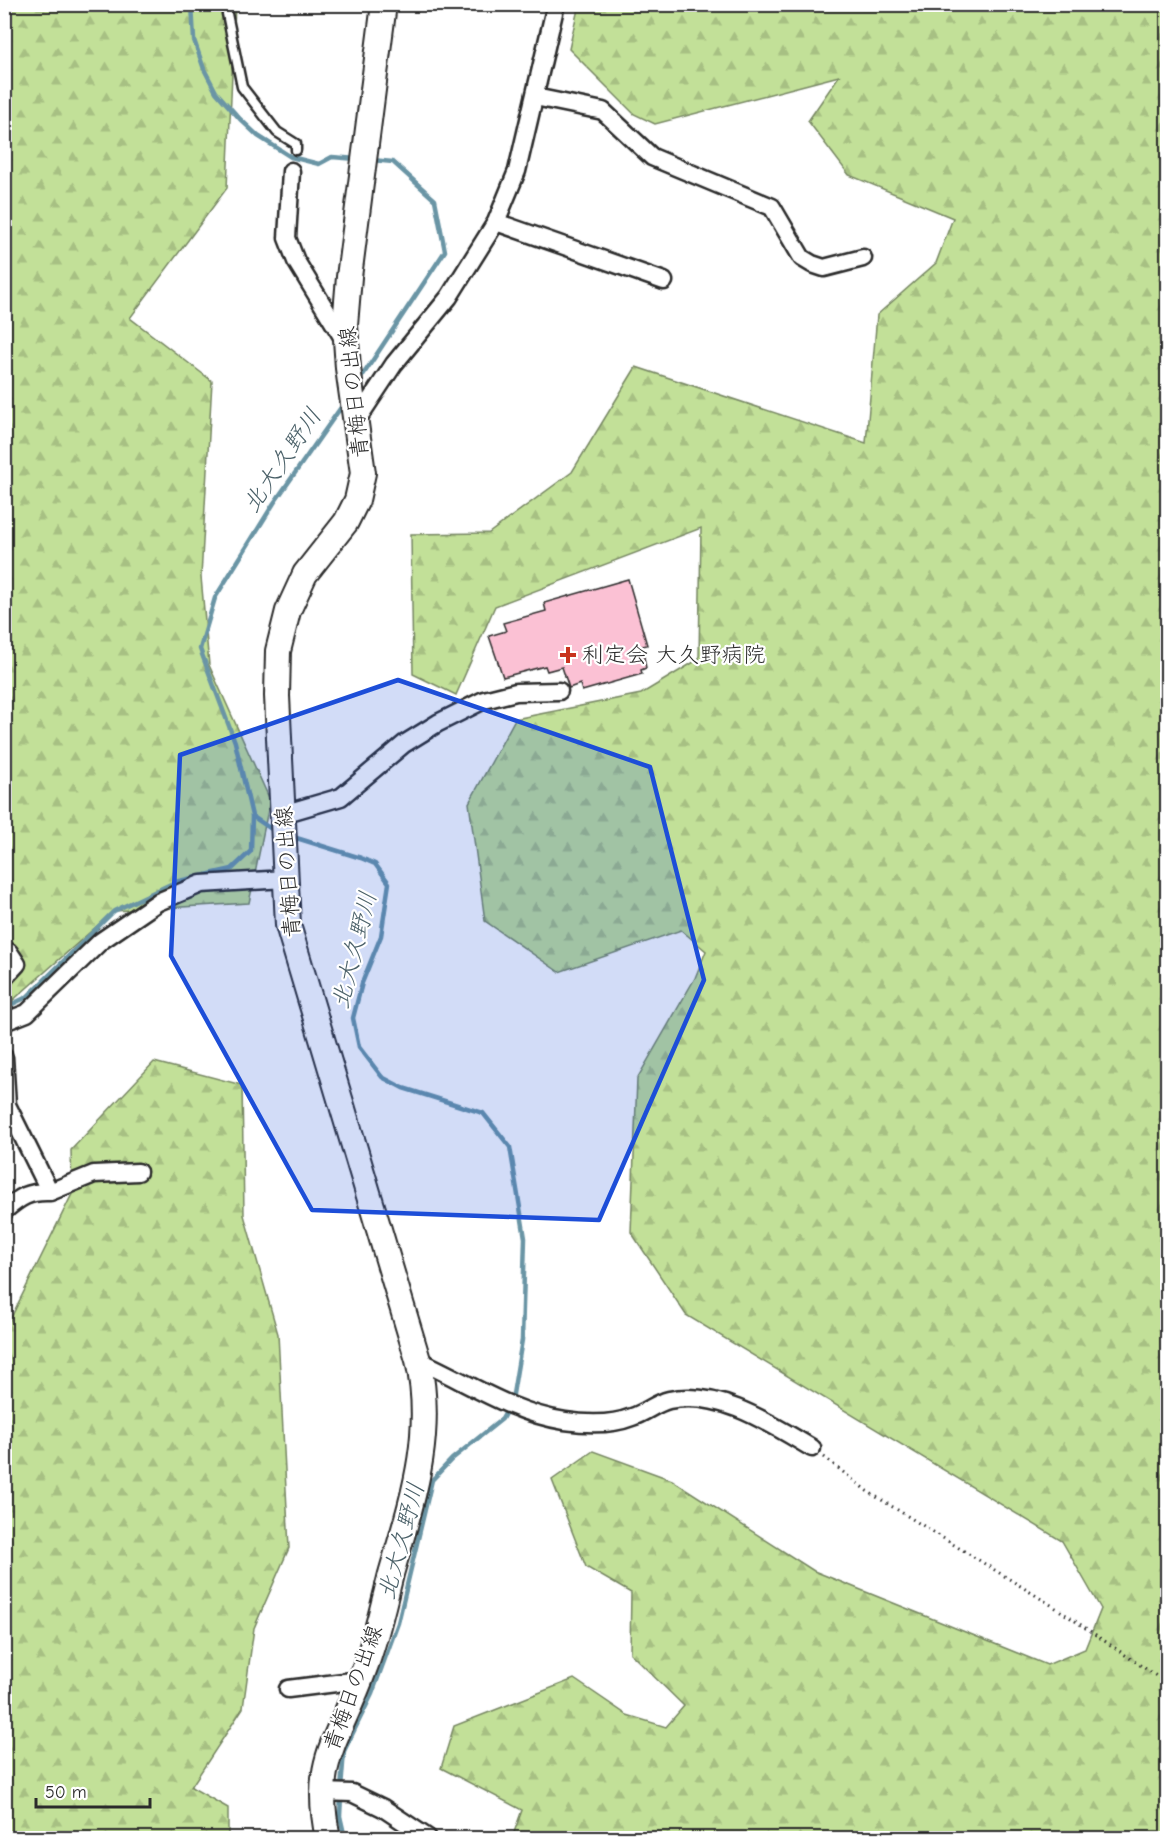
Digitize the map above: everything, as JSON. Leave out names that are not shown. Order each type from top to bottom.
[{"type":"main road","name":"青梅日の出線","points":[[328,1839],[327,1756],[360,1680],[422,1457],[426,1420],[424,1389],[418,1360],[288,925],[277,696],[278,651],[288,611],[301,582],[346,522],[357,500],[363,473],[346,344],[349,277],[384,4]]},
{"type":"street","points":[[356,412],[449,297],[496,222],[517,171],[556,4]]},
{"type":"street","points":[[535,97],[603,111],[652,157],[772,207],[802,258],[812,264],[824,268],[863,258]]},
{"type":"street","points":[[291,171],[287,238],[302,271],[346,344]]},
{"type":"street","points":[[496,222],[664,280]]},
{"type":"street","points":[[284,829],[341,797],[404,744],[438,723],[484,700],[516,692],[559,691]]},
{"type":"street","points":[[4,1022],[27,1013],[101,941],[158,902],[201,884],[286,879]]},
{"type":"street","points":[[4,954],[9,952],[17,964],[4,978]]},
{"type":"street","points":[[4,1057],[7,1105],[50,1192]]},
{"type":"street","points":[[4,1211],[20,1196],[34,1191],[50,1192],[94,1174],[138,1172]]},
{"type":"street","points":[[418,1360],[519,1409],[566,1421],[611,1423],[632,1418],[667,1400],[695,1396],[719,1402],[767,1422],[812,1448]]},
{"type":"street","points":[[288,1689],[360,1680]]},
{"type":"street","points":[[326,1792],[352,1793],[383,1808],[428,1839]]},
{"type":"lane","points":[[225,4],[242,87],[277,132],[296,144],[296,150]]},
{"type":"path","points":[[812,1448],[867,1491],[1018,1584],[1167,1684]]},
{"type":"highlighted area","points":[[398,680],[650,767],[704,980],[599,1220],[312,1210],[171,956],[180,755]]},
{"type":"green space","points":[[579,4],[1167,5],[1167,1838],[512,1838],[522,1810],[441,1768],[454,1726],[574,1679],[627,1715],[666,1727],[684,1706],[630,1653],[631,1593],[586,1567],[552,1480],[593,1451],[672,1480],[814,1571],[1047,1665],[1085,1649],[1101,1609],[1062,1541],[686,1315],[631,1232],[637,1079],[695,978],[706,951],[681,930],[559,972],[485,921],[469,803],[515,719],[641,694],[699,659],[701,528],[495,606],[456,695],[413,674],[411,534],[489,533],[572,472],[636,367],[866,443],[877,315],[936,263],[953,218],[849,175],[808,121],[839,76],[655,124],[634,114],[569,49]]},
{"type":"green space","points":[[5,5],[235,5],[227,188],[130,318],[212,381],[201,577],[209,665],[270,800],[249,903],[114,911],[12,1001],[5,1003]]},
{"type":"green space","points":[[154,1062],[242,1085],[244,1215],[278,1334],[289,1548],[254,1628],[243,1708],[191,1787],[228,1808],[228,1838],[5,1838],[5,1330],[72,1194],[71,1150]]},
{"type":"building","points":[[628,579],[647,645],[642,646],[646,668],[641,670],[642,674],[582,691],[580,684],[569,688],[562,667],[547,671],[545,666],[503,677],[489,636],[506,631],[503,623],[546,611],[544,603]]},
{"type":"waterway","name":"北大久野川","points":[[192,4],[194,40],[204,69],[216,92],[258,136],[291,157],[319,164],[332,157],[357,159]]},
{"type":"waterway","name":"北大久野川","points":[[359,381],[445,251],[435,200],[393,162],[372,160]]},
{"type":"waterway","name":"北大久野川","points":[[274,831],[252,816],[235,742],[200,649],[215,598],[274,503],[344,403]]},
{"type":"waterway","points":[[4,1008],[27,997],[114,911],[175,882],[232,869],[251,851],[252,816]]},
{"type":"waterway","name":"北大久野川","points":[[290,836],[375,864],[389,883],[381,936],[362,983],[353,1018],[359,1047],[382,1077],[403,1088],[483,1113],[510,1147],[525,1238],[522,1340],[512,1400]]},
{"type":"waterway","name":"北大久野川","points":[[341,1789],[344,1751],[372,1694],[398,1623],[432,1480],[452,1459],[502,1419],[508,1408]]},
{"type":"waterway","name":"北大久野川","points":[[341,1797],[340,1816],[345,1838]]},
{"type":"place","name":"利定会 大久野病院","points":[[568,655]]}]
